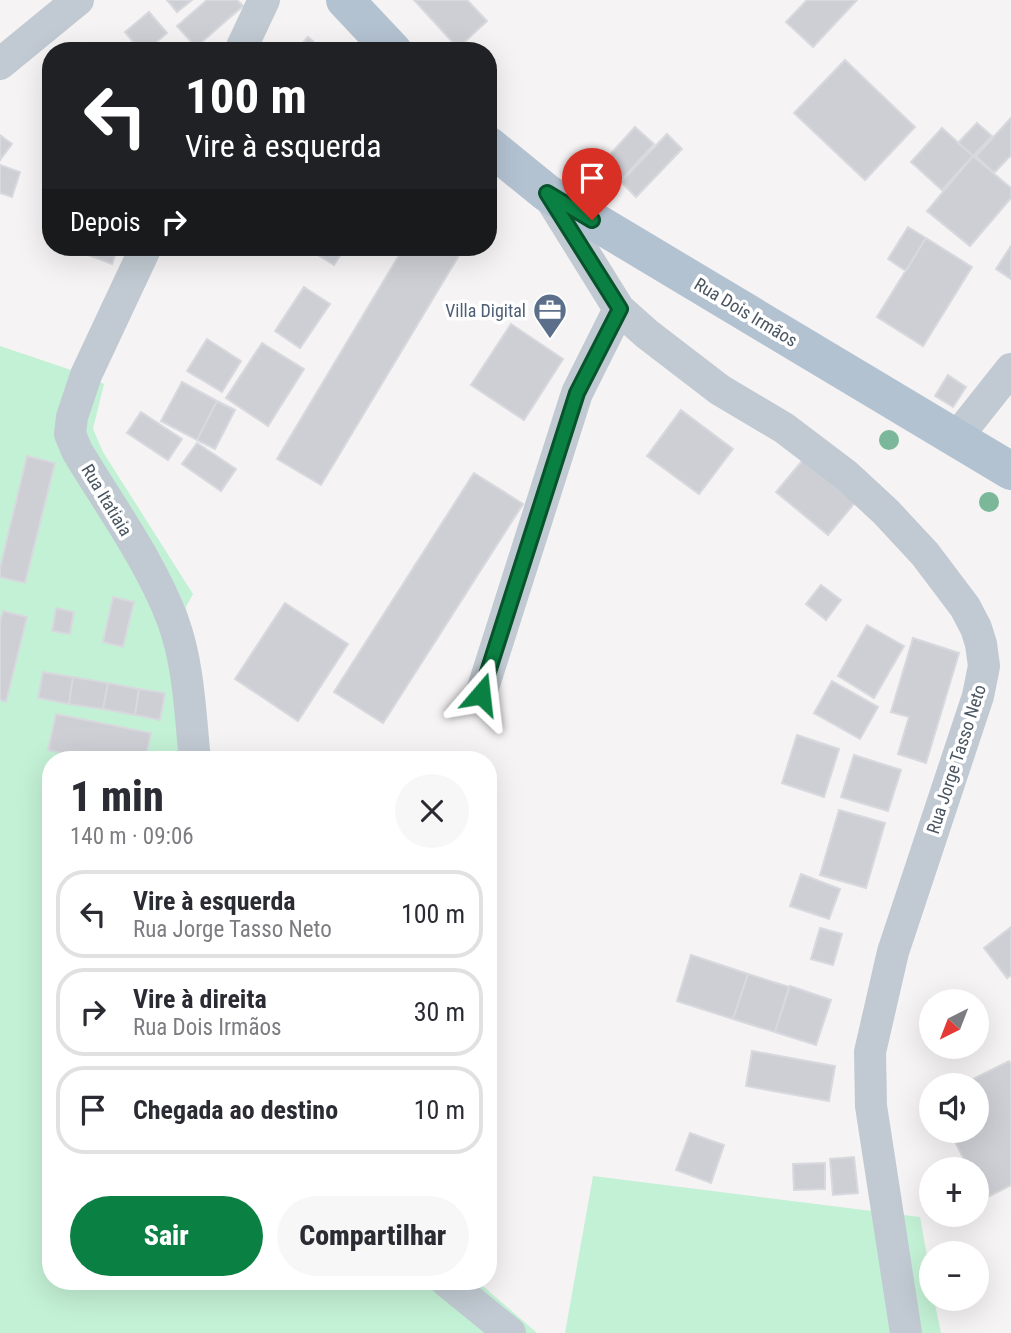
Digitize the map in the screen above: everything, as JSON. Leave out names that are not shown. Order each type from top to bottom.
[{"type":"main road","points":[[345,0],[385,42]]},
{"type":"main road","name":"Rua Dois Irmãos","points":[[497,152],[547,193],[1011,471]]},
{"type":"street","points":[[0,64],[78,0]]},
{"type":"street","points":[[244,42],[264,0]]},
{"type":"street","name":"Rua Jorge Tasso Neto","points":[[547,193],[620,309],[647,334],[720,390],[784,428],[856,484],[925,554],[965,607],[981,644],[984,666],[978,696],[893,952],[870,1052],[871,1106],[906,1333]]},
{"type":"street","name":"Rua Itatiaia","points":[[142,256],[86,375],[72,417],[70,434],[84,463],[152,574],[173,621],[184,661],[194,751]]},
{"type":"street","points":[[481,694],[577,393],[620,309]]},
{"type":"street","points":[[957,437],[1011,369]]},
{"type":"street","points":[[457,1290],[509,1333]]},
{"type":"green space","points":[[0,346],[86,375],[104,384],[93,429],[103,452],[193,594],[186,607],[207,751],[42,751],[42,1290],[487,1290],[537,1333],[0,1333]]},
{"type":"green space","points":[[593,1176],[919,1217],[919,1227],[922,1227],[924,1241],[919,1241],[919,1311],[936,1311],[941,1333],[565,1333]]},
{"type":"building","points":[[167,0],[192,0],[177,12]]},
{"type":"building","points":[[207,0],[237,0],[243,6],[202,42],[191,42],[177,26]]},
{"type":"building","points":[[414,0],[467,0],[487,21],[464,42],[452,42]]},
{"type":"building","points":[[807,0],[857,0],[813,47],[786,22]]},
{"type":"building","points":[[149,12],[167,33],[156,42],[133,42],[125,32]]},
{"type":"building","points":[[845,60],[915,127],[865,180],[794,113]]},
{"type":"building","points":[[1011,118],[1011,155],[994,173],[976,156]]},
{"type":"building","points":[[977,123],[992,136],[973,156],[958,143]]},
{"type":"building","points":[[635,127],[654,144],[615,187],[596,170]]},
{"type":"building","points":[[942,128],[973,156],[942,190],[911,162]]},
{"type":"building","points":[[667,134],[682,149],[636,197],[621,182]]},
{"type":"building","points":[[0,135],[12,144],[0,160]]},
{"type":"building","points":[[973,156],[1011,188],[1011,198],[970,246],[927,211]]},
{"type":"building","points":[[0,165],[20,172],[12,197],[0,193]]},
{"type":"building","points":[[908,227],[926,238],[906,271],[888,259]]},
{"type":"building","points":[[926,238],[972,267],[923,346],[877,317]]},
{"type":"building","points":[[1011,246],[1011,279],[996,269]]},
{"type":"building","points":[[91,256],[115,256],[112,264]]},
{"type":"building","points":[[320,256],[340,256],[334,265]]},
{"type":"building","points":[[399,256],[459,256],[321,485],[277,459]]},
{"type":"building","points":[[304,287],[330,304],[300,348],[275,331]]},
{"type":"building","points":[[511,324],[563,359],[524,420],[471,385]]},
{"type":"building","points":[[207,339],[241,361],[222,392],[187,371]]},
{"type":"building","points":[[262,343],[304,369],[268,426],[226,398]]},
{"type":"building","points":[[948,375],[966,387],[953,407],[935,396]]},
{"type":"building","points":[[182,382],[217,401],[197,440],[161,421]]},
{"type":"building","points":[[217,401],[235,410],[215,449],[197,440]]},
{"type":"building","points":[[681,410],[733,449],[699,494],[647,456]]},
{"type":"building","points":[[141,412],[182,439],[168,460],[127,433]]},
{"type":"building","points":[[197,443],[236,469],[221,491],[182,464]]},
{"type":"building","points":[[807,455],[858,499],[828,535],[776,492]]},
{"type":"building","points":[[27,456],[55,463],[25,583],[0,577],[0,568]]},
{"type":"building","points":[[474,473],[523,504],[383,723],[334,692]]},
{"type":"building","points":[[821,585],[841,600],[826,620],[806,604]]},
{"type":"building","points":[[113,597],[134,602],[123,647],[103,642]]},
{"type":"building","points":[[285,603],[348,644],[298,721],[235,679]]},
{"type":"building","points":[[56,608],[74,612],[70,634],[52,631]]},
{"type":"building","points":[[3,611],[27,617],[6,702],[0,700],[0,622]]},
{"type":"building","points":[[867,625],[904,646],[874,698],[838,676]]},
{"type":"building","points":[[913,638],[959,653],[926,763],[898,754],[909,717],[891,712]]},
{"type":"building","points":[[43,672],[73,677],[69,704],[38,698]]},
{"type":"building","points":[[73,677],[108,683],[103,709],[69,704]]},
{"type":"building","points":[[832,681],[878,707],[860,739],[814,713]]},
{"type":"building","points":[[108,683],[139,689],[135,715],[103,709]]},
{"type":"building","points":[[139,689],[165,693],[160,720],[135,715]]},
{"type":"building","points":[[56,714],[151,733],[147,751],[48,750]]},
{"type":"building","points":[[797,735],[839,749],[824,797],[782,783]]},
{"type":"building","points":[[854,755],[901,770],[888,811],[841,797]]},
{"type":"building","points":[[839,810],[885,823],[866,888],[820,875]]},
{"type":"building","points":[[801,874],[840,889],[829,919],[790,906]]},
{"type":"building","points":[[1011,927],[1011,975],[1007,978],[984,948]]},
{"type":"building","points":[[820,928],[842,934],[833,965],[811,959]]},
{"type":"building","points":[[691,955],[748,974],[733,1019],[677,1001]]},
{"type":"building","points":[[748,974],[789,987],[775,1032],[733,1019]]},
{"type":"building","points":[[790,986],[831,1000],[816,1045],[775,1032]]},
{"type":"building","points":[[752,1051],[835,1066],[829,1101],[746,1086]]},
{"type":"building","points":[[1009,1061],[1011,1065],[1011,1185],[989,1196],[989,1157],[963,1157],[956,1143],[989,1143],[989,1073],[985,1073]]},
{"type":"building","points":[[690,1133],[724,1145],[711,1183],[676,1170]]},
{"type":"building","points":[[854,1157],[858,1193],[833,1195],[830,1159]]},
{"type":"building","points":[[825,1163],[825,1189],[794,1190],[793,1164]]},
{"type":"place","name":"Villa Digital","points":[[550,340]]},
{"type":"route","points":[[481,694],[577,393],[620,309],[547,193],[592,220]]}]
